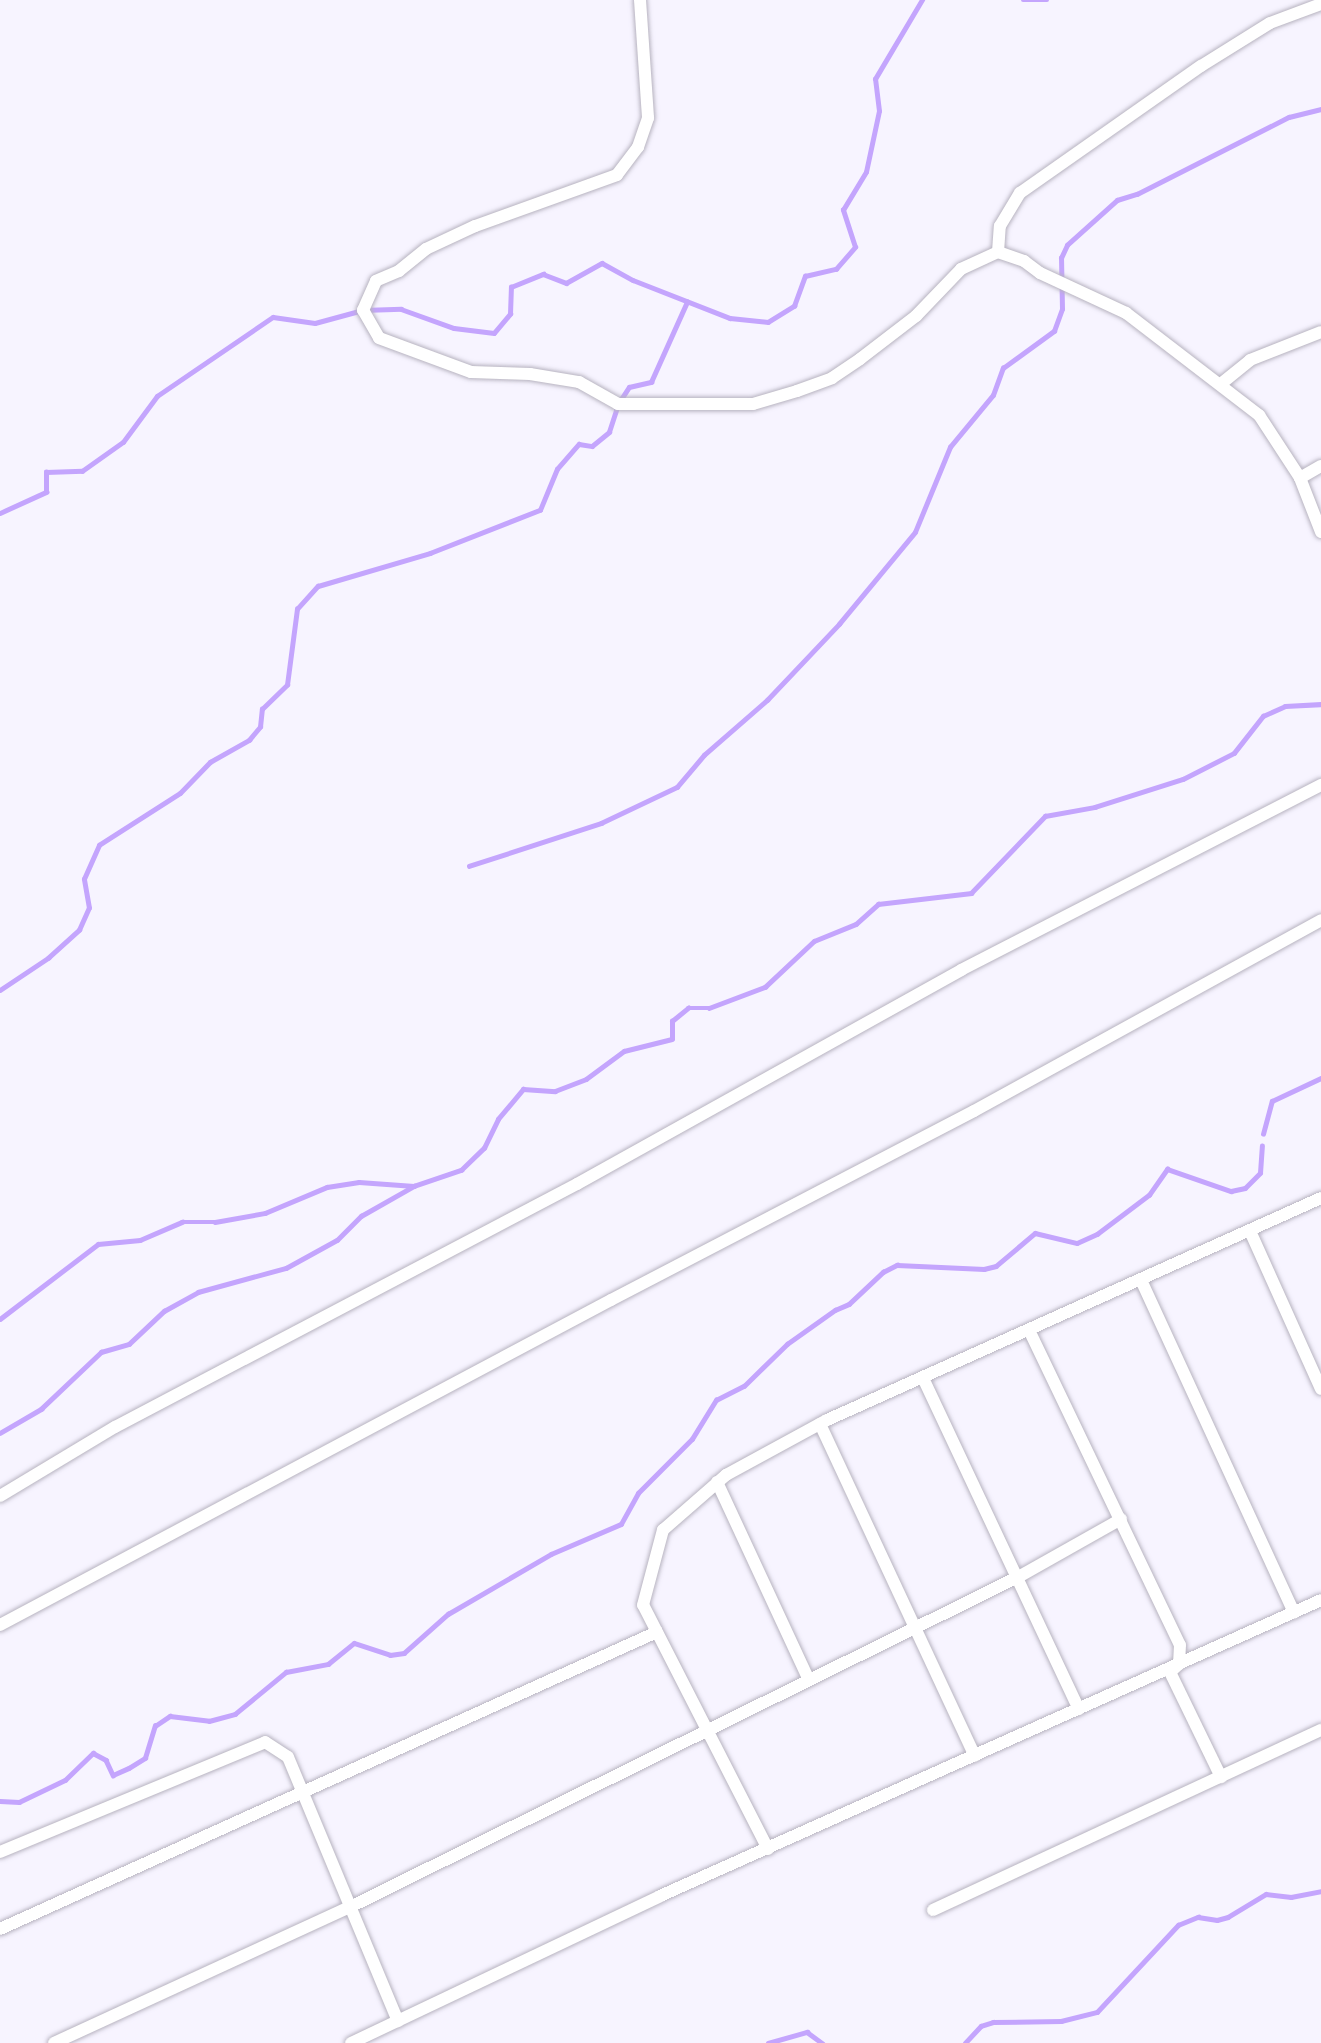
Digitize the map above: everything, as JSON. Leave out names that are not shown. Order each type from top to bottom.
[{"type":"street","points":[[640,0],[648,118],[638,147],[617,175],[475,226],[426,249],[399,271],[376,281],[363,310],[379,338],[471,372],[530,374],[579,382],[618,404],[753,404],[832,378],[916,316],[961,269],[998,252],[1024,261],[1040,273],[1126,312],[1222,382],[1259,415],[1300,478],[1321,532]]},
{"type":"street","points":[[998,252],[1000,226],[1020,193],[1201,66],[1270,23],[1321,4]]},
{"type":"street","points":[[1222,382],[1250,360],[1321,332]]},
{"type":"street","points":[[1300,478],[1321,466]]},
{"type":"street","points":[[0,1496],[115,1427],[577,1184],[961,970],[1321,785]]},
{"type":"street","points":[[0,1625],[610,1299],[974,1111],[1321,920]]},
{"type":"street","points":[[768,1849],[643,1605],[663,1530],[717,1482],[820,1424],[1321,1198]]},
{"type":"street","points":[[1251,1231],[1321,1389]]},
{"type":"street","points":[[1141,1280],[1294,1612]]},
{"type":"street","points":[[1029,1330],[1180,1645],[1179,1664],[1170,1672],[1221,1777]]},
{"type":"street","points":[[923,1378],[1079,1709]]},
{"type":"street","points":[[820,1424],[975,1756]]},
{"type":"street","points":[[717,1482],[809,1680]]},
{"type":"street","points":[[54,2043],[350,1907],[1017,1578],[1121,1519]]},
{"type":"street","points":[[351,2043],[768,1849],[1321,1600]]},
{"type":"street","points":[[0,1929],[657,1632]]},
{"type":"street","points":[[933,1910],[1321,1730]]},
{"type":"street","points":[[0,1852],[265,1742],[288,1757],[398,2021]]},
{"type":"waterway","points":[[0,513],[46,492],[46,472],[82,471],[123,442],[157,396],[273,317],[315,323],[363,310],[401,309],[454,328],[494,333],[510,314],[511,287],[543,274],[566,283],[602,263],[633,280],[730,318],[768,322],[794,306],[805,276],[836,269],[855,247],[843,210],[866,172],[879,111],[875,79],[922,0]]},
{"type":"waterway","points":[[1023,0],[1047,0]]},
{"type":"waterway","points":[[469,866],[601,823],[677,787],[704,755],[767,700],[839,624],[915,532],[950,447],[993,395],[1003,368],[1054,331],[1062,309],[1061,258],[1067,245],[1117,200],[1137,194],[1289,117],[1321,109]]},
{"type":"waterway","points":[[0,990],[48,958],[79,930],[89,908],[84,879],[99,845],[180,793],[210,762],[249,740],[260,727],[262,709],[287,685],[297,609],[318,586],[430,553],[540,510],[557,469],[579,444],[592,446],[609,432],[618,404],[629,387],[651,382],[687,302]]},
{"type":"waterway","points":[[0,1433],[41,1409],[101,1352],[129,1344],[164,1311],[198,1292],[286,1268],[337,1240],[361,1216],[414,1186],[461,1170],[484,1148],[498,1119],[523,1089],[555,1091],[586,1079],[624,1051],[672,1039],[672,1021],[688,1008],[709,1008],[765,987],[814,941],[856,924],[878,904],[971,893],[1045,816],[1095,807],[1183,779],[1234,753],[1263,716],[1285,706],[1321,704]]},
{"type":"waterway","points":[[1263,1134],[1272,1101],[1321,1078]]},
{"type":"waterway","points":[[0,1801],[19,1802],[65,1780],[93,1753],[106,1760],[113,1775],[129,1768],[145,1758],[155,1726],[170,1716],[209,1721],[235,1714],[286,1672],[328,1664],[354,1643],[390,1655],[404,1653],[448,1614],[551,1554],[621,1524],[638,1493],[692,1439],[716,1400],[744,1386],[787,1344],[835,1310],[849,1304],[883,1272],[897,1265],[984,1269],[996,1266],[1035,1233],[1077,1243],[1097,1234],[1149,1195],[1167,1169],[1231,1191],[1245,1188],[1260,1173],[1262,1146]]},
{"type":"waterway","points":[[0,1319],[98,1244],[140,1240],[182,1222],[215,1222],[265,1213],[327,1187],[359,1182],[414,1186]]},
{"type":"waterway","points":[[965,2043],[981,2026],[993,2022],[1061,2021],[1097,2012],[1178,1925],[1198,1917],[1217,1920],[1228,1917],[1266,1894],[1291,1897],[1321,1891]]},
{"type":"waterway","points":[[768,2043],[807,2032],[822,2043]]}]
